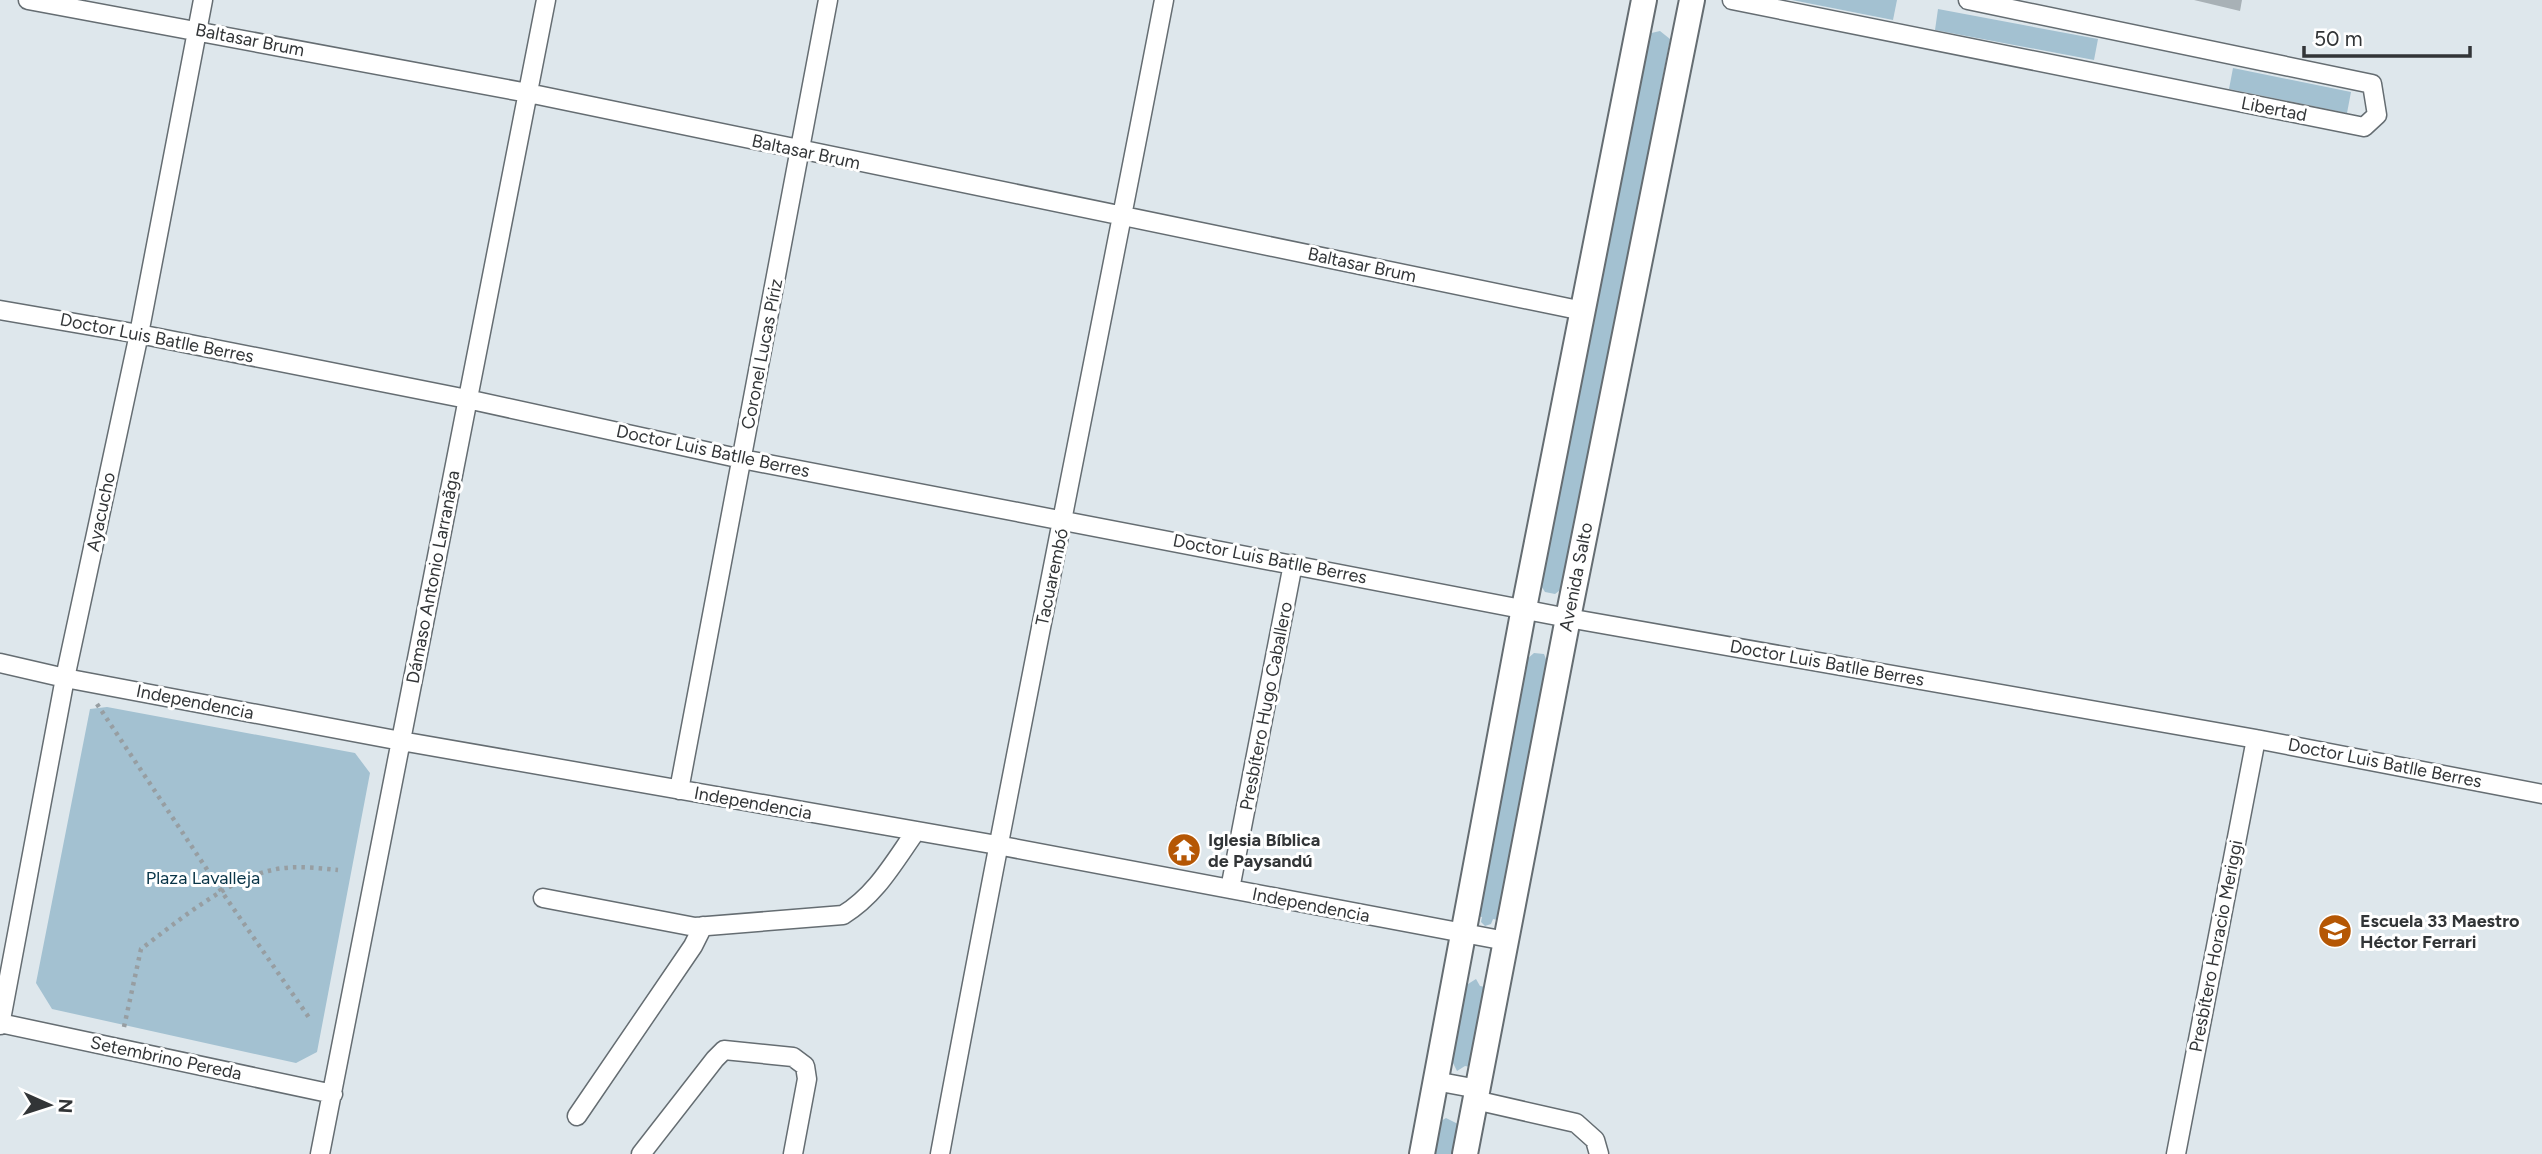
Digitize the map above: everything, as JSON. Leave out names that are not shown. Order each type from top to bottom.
[{"type":"street","name":"Baltasar Brum","points":[[28,0],[528,93],[1583,311]]},
{"type":"street","name":"Ayacucho","points":[[0,1024],[74,680],[203,0]]},
{"type":"street","name":"Dámaso Antonio Larranãga","points":[[320,1154],[546,0]]},
{"type":"street","name":"Coronel Lucas Píriz","points":[[679,790],[828,0]]},
{"type":"street","name":"Tacuarembó","points":[[940,1154],[997,845],[1064,519],[1164,0]]},
{"type":"street","points":[[1422,1154],[1524,608],[1644,0]]},
{"type":"street","name":"Avenida Salto","points":[[1465,1154],[1568,618],[1692,0]]},
{"type":"street","name":"Libertad","points":[[1732,0],[2364,127],[2377,115],[2372,84],[1968,0]]},
{"type":"street","name":"Doctor Luis Batlle Berres","points":[[0,310],[139,334],[467,399],[742,459],[1568,618],[2256,739],[2542,794]]},
{"type":"street","name":"Presbítero Hugo Caballero","points":[[1230,889],[1293,564]]},
{"type":"street","name":"Independencia","points":[[0,663],[74,680],[401,741],[997,845],[1506,942]]},
{"type":"street","name":"Presbítero Horacio Meriggi","points":[[2176,1154],[2256,739]]},
{"type":"street","points":[[543,898],[695,927],[843,915],[876,890],[916,831]]},
{"type":"street","points":[[577,1116],[693,946],[702,926]]},
{"type":"street","name":"Setembrino Pereda","points":[[0,1024],[333,1094]]},
{"type":"street","points":[[641,1154],[715,1059],[724,1050],[735,1049],[793,1057],[805,1066],[807,1079],[793,1154]]},
{"type":"street","points":[[1435,1082],[1576,1123],[1595,1140],[1599,1154]]},
{"type":"path","points":[[74,680],[310,1019]]},
{"type":"path","points":[[124,1027],[141,949],[222,892],[250,877],[274,869],[338,870]]},
{"type":"green space","points":[[1792,0],[1897,0],[1893,20]]},
{"type":"green space","points":[[1938,9],[2098,39],[2094,60],[1935,30]]},
{"type":"green space","points":[[1660,31],[1670,39],[1563,588],[1555,594],[1545,592],[1540,584],[1647,34]]},
{"type":"green space","points":[[2233,68],[2351,92],[2347,113],[2229,89]]},
{"type":"green space","points":[[1534,653],[1544,654],[1548,664],[1498,920],[1493,919],[1491,924],[1485,926],[1481,922],[1482,917],[1476,916],[1526,660]]},
{"type":"green space","name":"Plaza Lavalleja","points":[[107,707],[355,753],[370,773],[317,1052],[296,1063],[52,1009],[36,983],[90,709]]},
{"type":"green space","points":[[1476,979],[1480,986],[1485,987],[1470,1067],[1465,1066],[1457,1071],[1453,1063],[1448,1062],[1463,983],[1468,984]]},
{"type":"green space","points":[[1446,1118],[1458,1124],[1452,1154],[1430,1154],[1436,1120]]},
{"type":"building","points":[[2194,0],[2242,0],[2240,11]]},
{"type":"place","name":"Iglesia Bíblica de Paysandú","points":[[1184,850]]},
{"type":"place","name":"Escuela 33 Maestro Héctor Ferrari","points":[[2335,931]]}]
